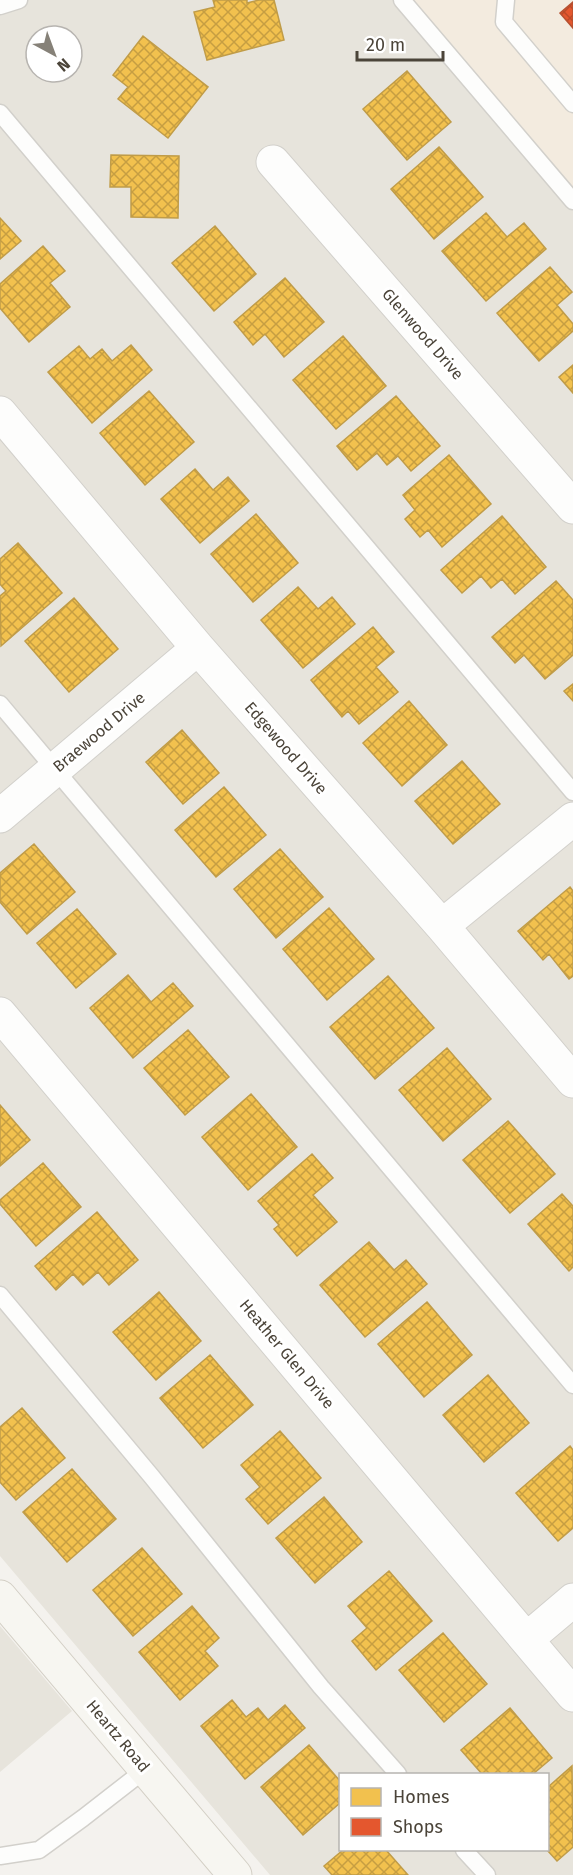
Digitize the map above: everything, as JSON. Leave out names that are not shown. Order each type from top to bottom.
[{"type":"street","name":"Glenwood Drive","points":[[273,162],[573,507]]},
{"type":"street","name":"Edgewood Drive","points":[[0,413],[198,648],[442,926],[573,1081]]},
{"type":"street","name":"Braewood Drive","points":[[0,816],[198,648]]},
{"type":"street","points":[[442,926],[573,819]]},
{"type":"street","name":"Heather Glen Drive","points":[[0,1014],[573,1695]]},
{"type":"street","name":"Heartz Road","points":[[0,1597],[235,1875]]},
{"type":"street","points":[[527,1639],[573,1600]]},
{"type":"lane","points":[[0,6],[20,0]]},
{"type":"lane","points":[[402,0],[573,201]]},
{"type":"lane","points":[[506,0],[504,22],[573,104]]},
{"type":"lane","points":[[0,113],[573,792]]},
{"type":"lane","points":[[0,704],[573,1385]]},
{"type":"lane","points":[[0,1295],[152,1477],[321,1687],[397,1773]]},
{"type":"lane","points":[[0,1856],[39,1850],[146,1769]]},
{"type":"lane","points":[[465,1851],[487,1875]]},
{"type":"shaded area","points":[[0,0],[411,0],[573,187],[573,1875],[270,1875],[0,1556]]},
{"type":"shaded area","points":[[411,0],[573,0],[573,187]]},
{"type":"shaded area","points":[[0,1626],[72,1711],[0,1772]]},
{"type":"building: Homes","points":[[213,0],[247,0],[247,3],[274,0],[284,40],[207,60],[194,12],[215,7]]},
{"type":"building: Homes","points":[[143,36],[208,87],[168,138],[118,99],[128,87],[113,75]]},
{"type":"building: Homes","points":[[407,71],[451,122],[407,160],[363,109]]},
{"type":"building: Homes","points":[[439,147],[483,197],[434,239],[391,189]]},
{"type":"building: Homes","points":[[111,155],[179,156],[178,218],[131,217],[131,187],[110,187]]},
{"type":"building: Homes","points":[[486,213],[507,237],[524,223],[546,249],[486,301],[442,251]]},
{"type":"building: Homes","points":[[0,218],[21,241],[0,259]]},
{"type":"building: Homes","points":[[215,226],[256,274],[214,311],[172,263]]},
{"type":"building: Homes","points":[[43,246],[65,271],[50,283],[70,307],[29,342],[0,308],[0,284]]},
{"type":"building: Homes","points":[[550,267],[572,292],[557,305],[573,324],[573,331],[539,361],[497,313]]},
{"type":"building: Homes","points":[[285,278],[324,322],[284,357],[265,334],[253,345],[234,322]]},
{"type":"building: Homes","points":[[343,336],[386,386],[336,429],[293,380]]},
{"type":"building: Homes","points":[[131,345],[152,370],[92,423],[48,372],[79,346],[90,359],[102,349],[112,361]]},
{"type":"building: Homes","points":[[573,365],[573,393],[559,377]]},
{"type":"building: Homes","points":[[149,391],[194,442],[145,485],[100,433]]},
{"type":"building: Homes","points":[[396,396],[440,446],[411,471],[398,456],[387,465],[377,453],[357,470],[337,446]]},
{"type":"building: Homes","points":[[449,455],[491,504],[442,547],[428,530],[420,537],[405,519],[415,510],[403,495]]},
{"type":"building: Homes","points":[[195,469],[213,490],[228,477],[249,501],[200,543],[161,499]]},
{"type":"building: Homes","points":[[256,514],[298,563],[253,602],[211,554]]},
{"type":"building: Homes","points":[[502,516],[546,567],[515,594],[502,579],[491,588],[481,576],[462,593],[441,570]]},
{"type":"building: Homes","points":[[18,543],[62,593],[1,646],[0,596],[6,591],[0,584],[0,559]]},
{"type":"building: Homes","points":[[556,581],[573,600],[573,655],[545,679],[524,655],[515,663],[492,637]]},
{"type":"building: Homes","points":[[298,587],[318,609],[332,597],[355,624],[303,668],[261,620]]},
{"type":"building: Homes","points":[[74,598],[118,649],[69,692],[25,641]]},
{"type":"building: Homes","points":[[373,627],[394,652],[376,667],[398,692],[359,724],[348,711],[342,717],[311,680]]},
{"type":"building: Homes","points":[[573,684],[573,701],[564,691]]},
{"type":"building: Homes","points":[[409,701],[447,745],[402,786],[363,743]]},
{"type":"building: Homes","points":[[182,730],[219,773],[183,804],[146,762]]},
{"type":"building: Homes","points":[[462,761],[500,804],[453,844],[415,801]]},
{"type":"building: Homes","points":[[224,787],[266,835],[216,877],[175,830]]},
{"type":"building: Homes","points":[[34,844],[75,892],[27,934],[0,902],[0,873]]},
{"type":"building: Homes","points":[[280,849],[323,897],[276,938],[234,889]]},
{"type":"building: Homes","points":[[570,887],[573,891],[573,976],[569,979],[549,954],[543,960],[518,931]]},
{"type":"building: Homes","points":[[329,908],[374,959],[327,1000],[283,949]]},
{"type":"building: Homes","points":[[77,909],[116,954],[76,988],[37,943]]},
{"type":"building: Homes","points":[[128,975],[151,1002],[173,983],[193,1006],[133,1058],[90,1008]]},
{"type":"building: Homes","points":[[388,976],[434,1028],[375,1079],[330,1027]]},
{"type":"building: Homes","points":[[188,1030],[229,1077],[185,1115],[144,1068]]},
{"type":"building: Homes","points":[[447,1048],[491,1099],[443,1141],[399,1090]]},
{"type":"building: Homes","points":[[251,1094],[297,1147],[248,1190],[202,1137]]},
{"type":"building: Homes","points":[[0,1105],[30,1140],[0,1166]]},
{"type":"building: Homes","points":[[508,1121],[555,1174],[510,1213],[463,1160]]},
{"type":"building: Homes","points":[[312,1154],[333,1178],[313,1195],[337,1222],[297,1256],[274,1229],[279,1225],[258,1201]]},
{"type":"building: Homes","points":[[43,1163],[81,1207],[36,1246],[0,1204],[0,1200]]},
{"type":"building: Homes","points":[[562,1194],[573,1206],[573,1267],[569,1271],[528,1224]]},
{"type":"building: Homes","points":[[97,1212],[138,1260],[109,1285],[98,1272],[83,1285],[73,1274],[56,1290],[35,1266]]},
{"type":"building: Homes","points":[[369,1242],[394,1270],[406,1260],[427,1284],[365,1337],[320,1285]]},
{"type":"building: Homes","points":[[159,1292],[201,1341],[156,1380],[113,1332]]},
{"type":"building: Homes","points":[[427,1302],[472,1355],[424,1397],[378,1344]]},
{"type":"building: Homes","points":[[210,1355],[253,1405],[203,1448],[160,1398]]},
{"type":"building: Homes","points":[[488,1375],[529,1423],[484,1462],[443,1415]]},
{"type":"building: Homes","points":[[22,1408],[65,1458],[16,1500],[0,1482],[0,1427]]},
{"type":"building: Homes","points":[[280,1431],[321,1478],[268,1524],[246,1499],[260,1487],[241,1465]]},
{"type":"building: Homes","points":[[570,1446],[573,1450],[573,1528],[558,1541],[516,1493]]},
{"type":"building: Homes","points":[[72,1469],[116,1519],[67,1562],[23,1512]]},
{"type":"building: Homes","points":[[324,1497],[362,1542],[315,1583],[276,1538]]},
{"type":"building: Homes","points":[[142,1548],[182,1594],[133,1636],[93,1590]]},
{"type":"building: Homes","points":[[389,1571],[432,1621],[376,1670],[352,1641],[367,1628],[348,1606]]},
{"type":"building: Homes","points":[[192,1606],[219,1638],[205,1651],[218,1666],[180,1700],[139,1652]]},
{"type":"building: Homes","points":[[443,1633],[487,1684],[444,1722],[399,1670]]},
{"type":"building: Homes","points":[[232,1700],[246,1717],[258,1708],[268,1720],[285,1705],[305,1728],[245,1779],[201,1726]]},
{"type":"building: Homes","points":[[510,1708],[552,1758],[534,1773],[481,1773],[461,1750]]},
{"type":"building: Homes","points":[[309,1745],[339,1780],[339,1804],[303,1835],[261,1787]]},
{"type":"building: Homes","points":[[572,1766],[573,1847],[557,1861],[548,1851],[549,1786]]},
{"type":"building: Homes","points":[[342,1851],[387,1851],[408,1875],[332,1875],[324,1866]]},
{"type":"building: Shops","points":[[573,2],[573,28],[560,13]]}]
